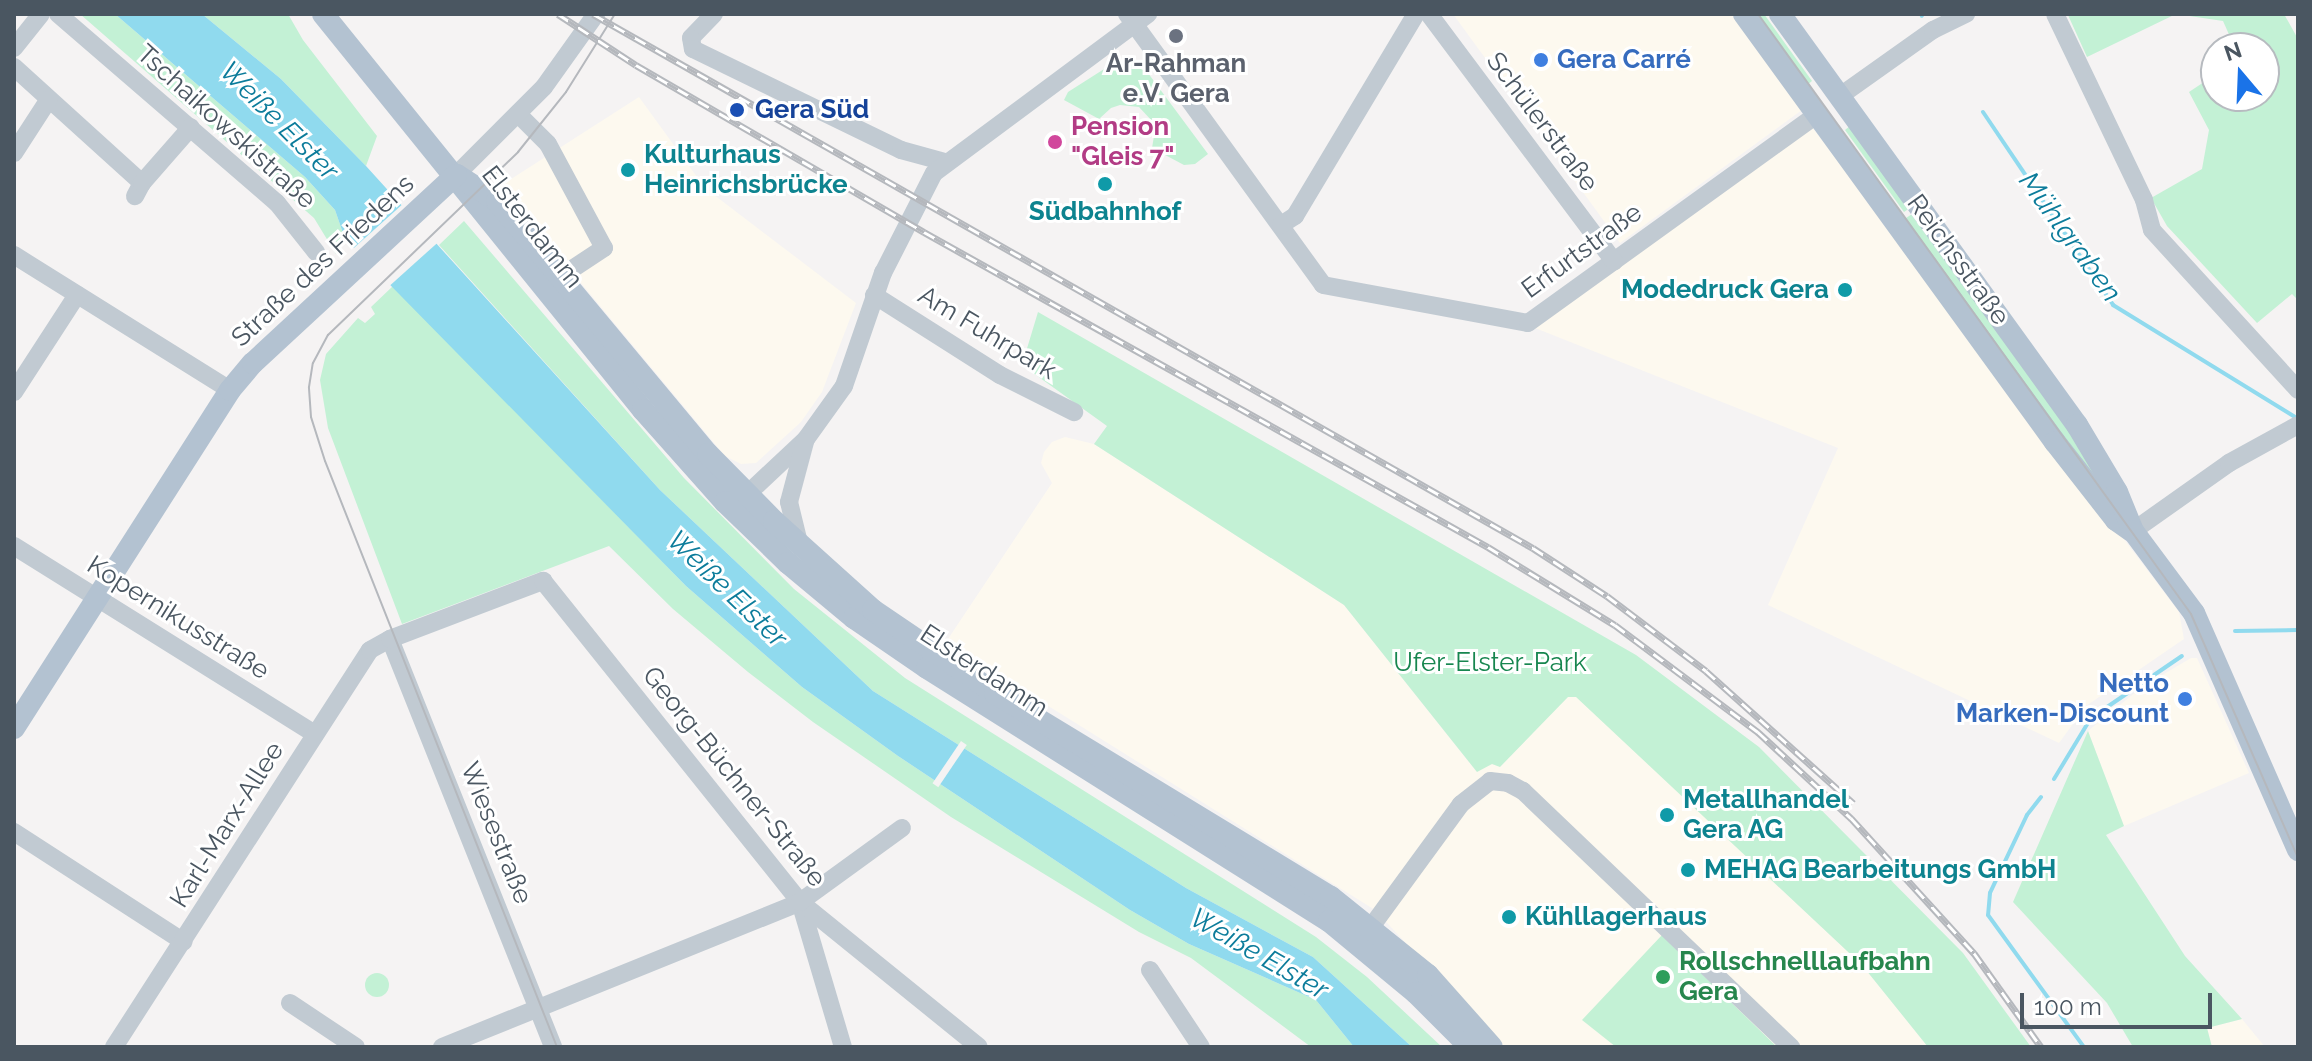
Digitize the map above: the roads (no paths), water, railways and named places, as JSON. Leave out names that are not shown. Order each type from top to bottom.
[{"type":"main road","points":[[323,14],[393,105],[456,175]]},
{"type":"main road","name":"Reichsstraße","points":[[1744,14],[2055,442],[2116,520],[2133,531]]},
{"type":"main road","name":"Reichsstraße","points":[[1780,14],[2077,425],[2117,492],[2133,531],[2194,613],[2298,850]]},
{"type":"main road","points":[[1818,114],[1840,96]]},
{"type":"main road","name":"Straße des Friedens","points":[[14,728],[230,390],[253,363],[456,175]]},
{"type":"main road","name":"Elsterdamm","points":[[456,175],[497,201],[708,454],[788,563],[887,641],[1329,921],[1365,935],[1428,975],[1492,1047]]},
{"type":"main road","name":"Elsterdamm","points":[[456,175],[485,219],[643,410],[740,501],[799,543],[873,610],[929,650],[1202,822],[1294,873],[1365,935],[1416,993],[1470,1047]]},
{"type":"street","points":[[14,48],[41,14]]},
{"type":"street","name":"Tschaikowskistraße","points":[[58,14],[284,210],[316,252]]},
{"type":"street","points":[[456,175],[557,72],[596,14]]},
{"type":"street","points":[[714,14],[691,38],[693,49],[901,150],[945,162]]},
{"type":"street","points":[[1281,225],[1295,216],[1416,14]]},
{"type":"street","name":"Schülerstraße","points":[[1429,14],[1614,261]]},
{"type":"street","points":[[1840,96],[1933,30],[1966,14]]},
{"type":"street","points":[[2055,14],[2144,200],[2152,230],[2298,390]]},
{"type":"street","points":[[740,501],[806,439],[834,403],[852,371],[874,295],[925,188],[945,162],[1136,17]]},
{"type":"street","name":"Erfurtstraße","points":[[1136,17],[1323,285],[1528,323],[1818,114]]},
{"type":"street","points":[[14,67],[139,190],[191,127]]},
{"type":"street","points":[[14,153],[49,99]]},
{"type":"street","points":[[518,114],[548,144],[604,248],[560,277]]},
{"type":"street","points":[[14,255],[230,390]]},
{"type":"street","points":[[14,392],[77,295]]},
{"type":"street","name":"Am Fuhrpark","points":[[874,295],[1000,375],[1074,412]]},
{"type":"street","points":[[2133,531],[2229,463],[2296,426]]},
{"type":"street","points":[[799,543],[789,502],[806,439]]},
{"type":"street","name":"Kopernikusstraße","points":[[14,546],[315,734]]},
{"type":"street","name":"Georg-Büchner-Straße","points":[[390,639],[543,581],[800,902],[979,1047]]},
{"type":"street","name":"Karl-Marx-Allee","points":[[114,1047],[370,650],[390,639]]},
{"type":"street","name":"Wiesestraße","points":[[390,639],[553,1047]]},
{"type":"street","points":[[1365,935],[1474,791],[1490,781],[1508,783],[1523,791],[1791,1047]]},
{"type":"street","points":[[442,1047],[800,902],[902,828]]},
{"type":"street","points":[[14,832],[184,942]]},
{"type":"street","points":[[800,902],[843,1047]]},
{"type":"street","points":[[1150,970],[1201,1047]]},
{"type":"street","points":[[290,1003],[356,1047]]},
{"type":"water","name":"Weiße Elster","points":[[115,14],[202,14],[281,79],[366,166],[660,490],[873,691],[1186,888],[1313,957],[1412,1047],[1354,1047],[1316,1000],[1189,944],[1130,910],[898,756],[802,687],[686,586],[345,239],[335,210],[305,177]]},
{"type":"waterway","name":"Mühlgraben","points":[[1983,112],[2113,305],[2298,419]]},
{"type":"waterway","name":"Mühlgraben","points":[[2235,631],[2298,630]]},
{"type":"waterway","name":"Mühlgraben","points":[[2054,779],[2091,718],[2182,656]]},
{"type":"waterway","name":"Mühlgraben","points":[[2041,797],[2027,815],[1990,893],[1988,915],[2084,1047]]},
{"type":"tram line","points":[[557,1047],[325,461],[311,417],[309,387],[313,363],[328,335],[518,152],[566,92],[615,14]]},
{"type":"tram line","points":[[1758,14],[2191,614],[2298,858]]},
{"type":"railway","points":[[558,14],[636,65],[924,232],[1488,547],[1615,625],[1758,732],[1851,818],[1974,953],[2041,1047]]},
{"type":"railway","points":[[593,14],[1533,548],[1607,596],[1706,671],[1853,803]]},
{"type":"place","name":"Ar-Rahman e.V. Gera","points":[[1176,36]]},
{"type":"place","name":"Gera Carré","points":[[1541,60]]},
{"type":"place","name":"Gera Süd","points":[[737,110]]},
{"type":"place","name":"Pension \"Gleis 7\"","points":[[1055,142]]},
{"type":"place","name":"Kulturhaus Heinrichsbrücke","points":[[628,170]]},
{"type":"place","name":"Südbahnhof","points":[[1105,184]]},
{"type":"place","name":"Modedruck Gera","points":[[1845,290]]},
{"type":"place","name":"Netto Marken-Discount","points":[[2185,699]]},
{"type":"place","name":"Metallhandel Gera AG","points":[[1667,815]]},
{"type":"place","name":"MEHAG Bearbeitungs GmbH","points":[[1688,870]]},
{"type":"place","name":"Kühllagerhaus","points":[[1509,917]]},
{"type":"place","name":"Rollschnelllaufbahn Gera","points":[[1663,977]]},
{"type":"park label","name":"Ufer-Elster-Park","points":[[1490,663]]}]
